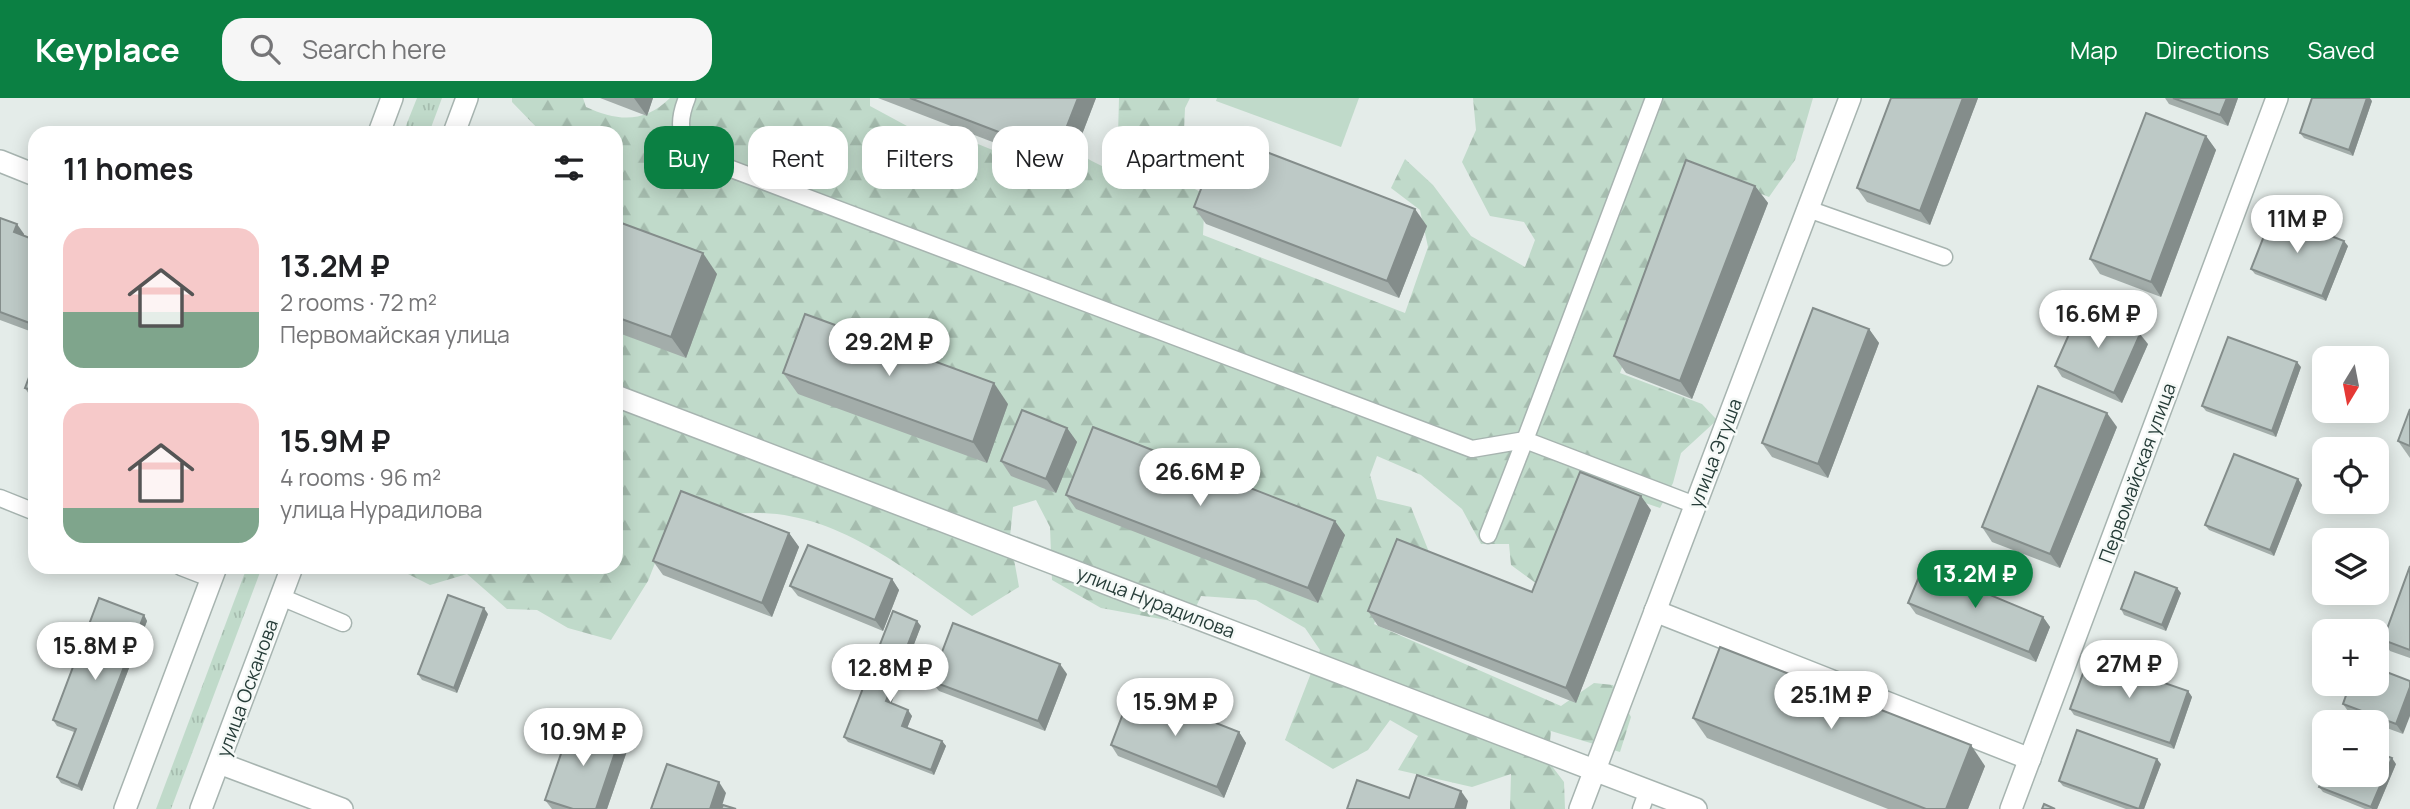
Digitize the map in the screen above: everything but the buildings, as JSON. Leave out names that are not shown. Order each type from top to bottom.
[{"type":"street","points":[[382,126],[392,98]]},
{"type":"street","points":[[457,126],[467,98]]},
{"type":"street","name":"улица Этуша","points":[[1580,809],[1850,98]]},
{"type":"street","name":"Первомайская улица","points":[[2011,809],[2277,98]]},
{"type":"street","points":[[0,161],[28,172]]},
{"type":"street","name":"улица Нурадилова","points":[[623,400],[1595,769],[1645,799],[1696,809]]},
{"type":"street","points":[[125,809],[214,574]]},
{"type":"street","name":"улица Осканова","points":[[201,809],[289,574]]},
{"type":"street","points":[[1655,611],[2030,760]]},
{"type":"street","points":[[219,763],[342,809]]},
{"type":"lane","points":[[687,98],[679,127],[683,141],[691,151],[705,159],[1472,449],[1525,440],[1695,505]]},
{"type":"lane","points":[[1488,535],[1654,98]]},
{"type":"lane","points":[[1808,209],[1944,257]]},
{"type":"lane","points":[[0,498],[28,509]]},
{"type":"lane","points":[[281,597],[343,623]]},
{"type":"green space","points":[[417,98],[442,98],[432,126],[406,126]]},
{"type":"green space","points":[[512,98],[583,98],[586,107],[597,112],[630,118],[650,112],[670,98],[870,98],[870,106],[907,126],[862,126],[862,189],[978,189],[978,144],[992,150],[992,189],[1088,189],[1088,159],[1102,166],[1102,189],[1195,189],[1205,194],[1203,235],[1405,313],[1428,247],[1420,210],[1391,188],[1405,159],[1433,185],[1471,236],[1525,267],[1535,240],[1524,222],[1490,216],[1462,162],[1476,130],[1473,98],[1813,98],[1795,160],[1769,197],[1716,176],[1659,264],[1620,373],[1702,404],[1717,420],[1681,453],[1673,483],[1660,508],[1586,483],[1544,589],[1511,565],[1509,544],[1481,544],[1462,509],[1421,475],[1377,456],[1370,475],[1377,499],[1411,507],[1429,552],[1403,549],[1374,624],[1561,706],[1594,683],[1613,685],[1631,717],[1620,752],[1551,731],[1548,761],[1564,782],[1565,809],[1510,809],[1511,774],[1472,787],[1398,770],[1418,736],[1390,720],[1368,750],[1333,769],[1285,740],[1320,650],[1305,628],[1256,600],[1201,596],[1188,624],[1101,608],[1052,580],[1050,527],[1036,500],[1013,507],[1010,537],[1019,587],[972,616],[897,563],[843,533],[785,515],[754,513],[670,525],[648,581],[611,640],[568,628],[537,610],[507,609],[467,574],[623,574],[623,126],[535,126],[512,102]]},
{"type":"green space","points":[[1119,98],[1190,98],[1185,108],[1184,126],[1118,126]]},
{"type":"green space","points":[[1217,98],[1359,98],[1341,147],[1216,101]]},
{"type":"green space","points":[[244,574],[259,574],[171,809],[156,809]]},
{"type":"green space","points":[[408,574],[467,574],[430,585]]}]
